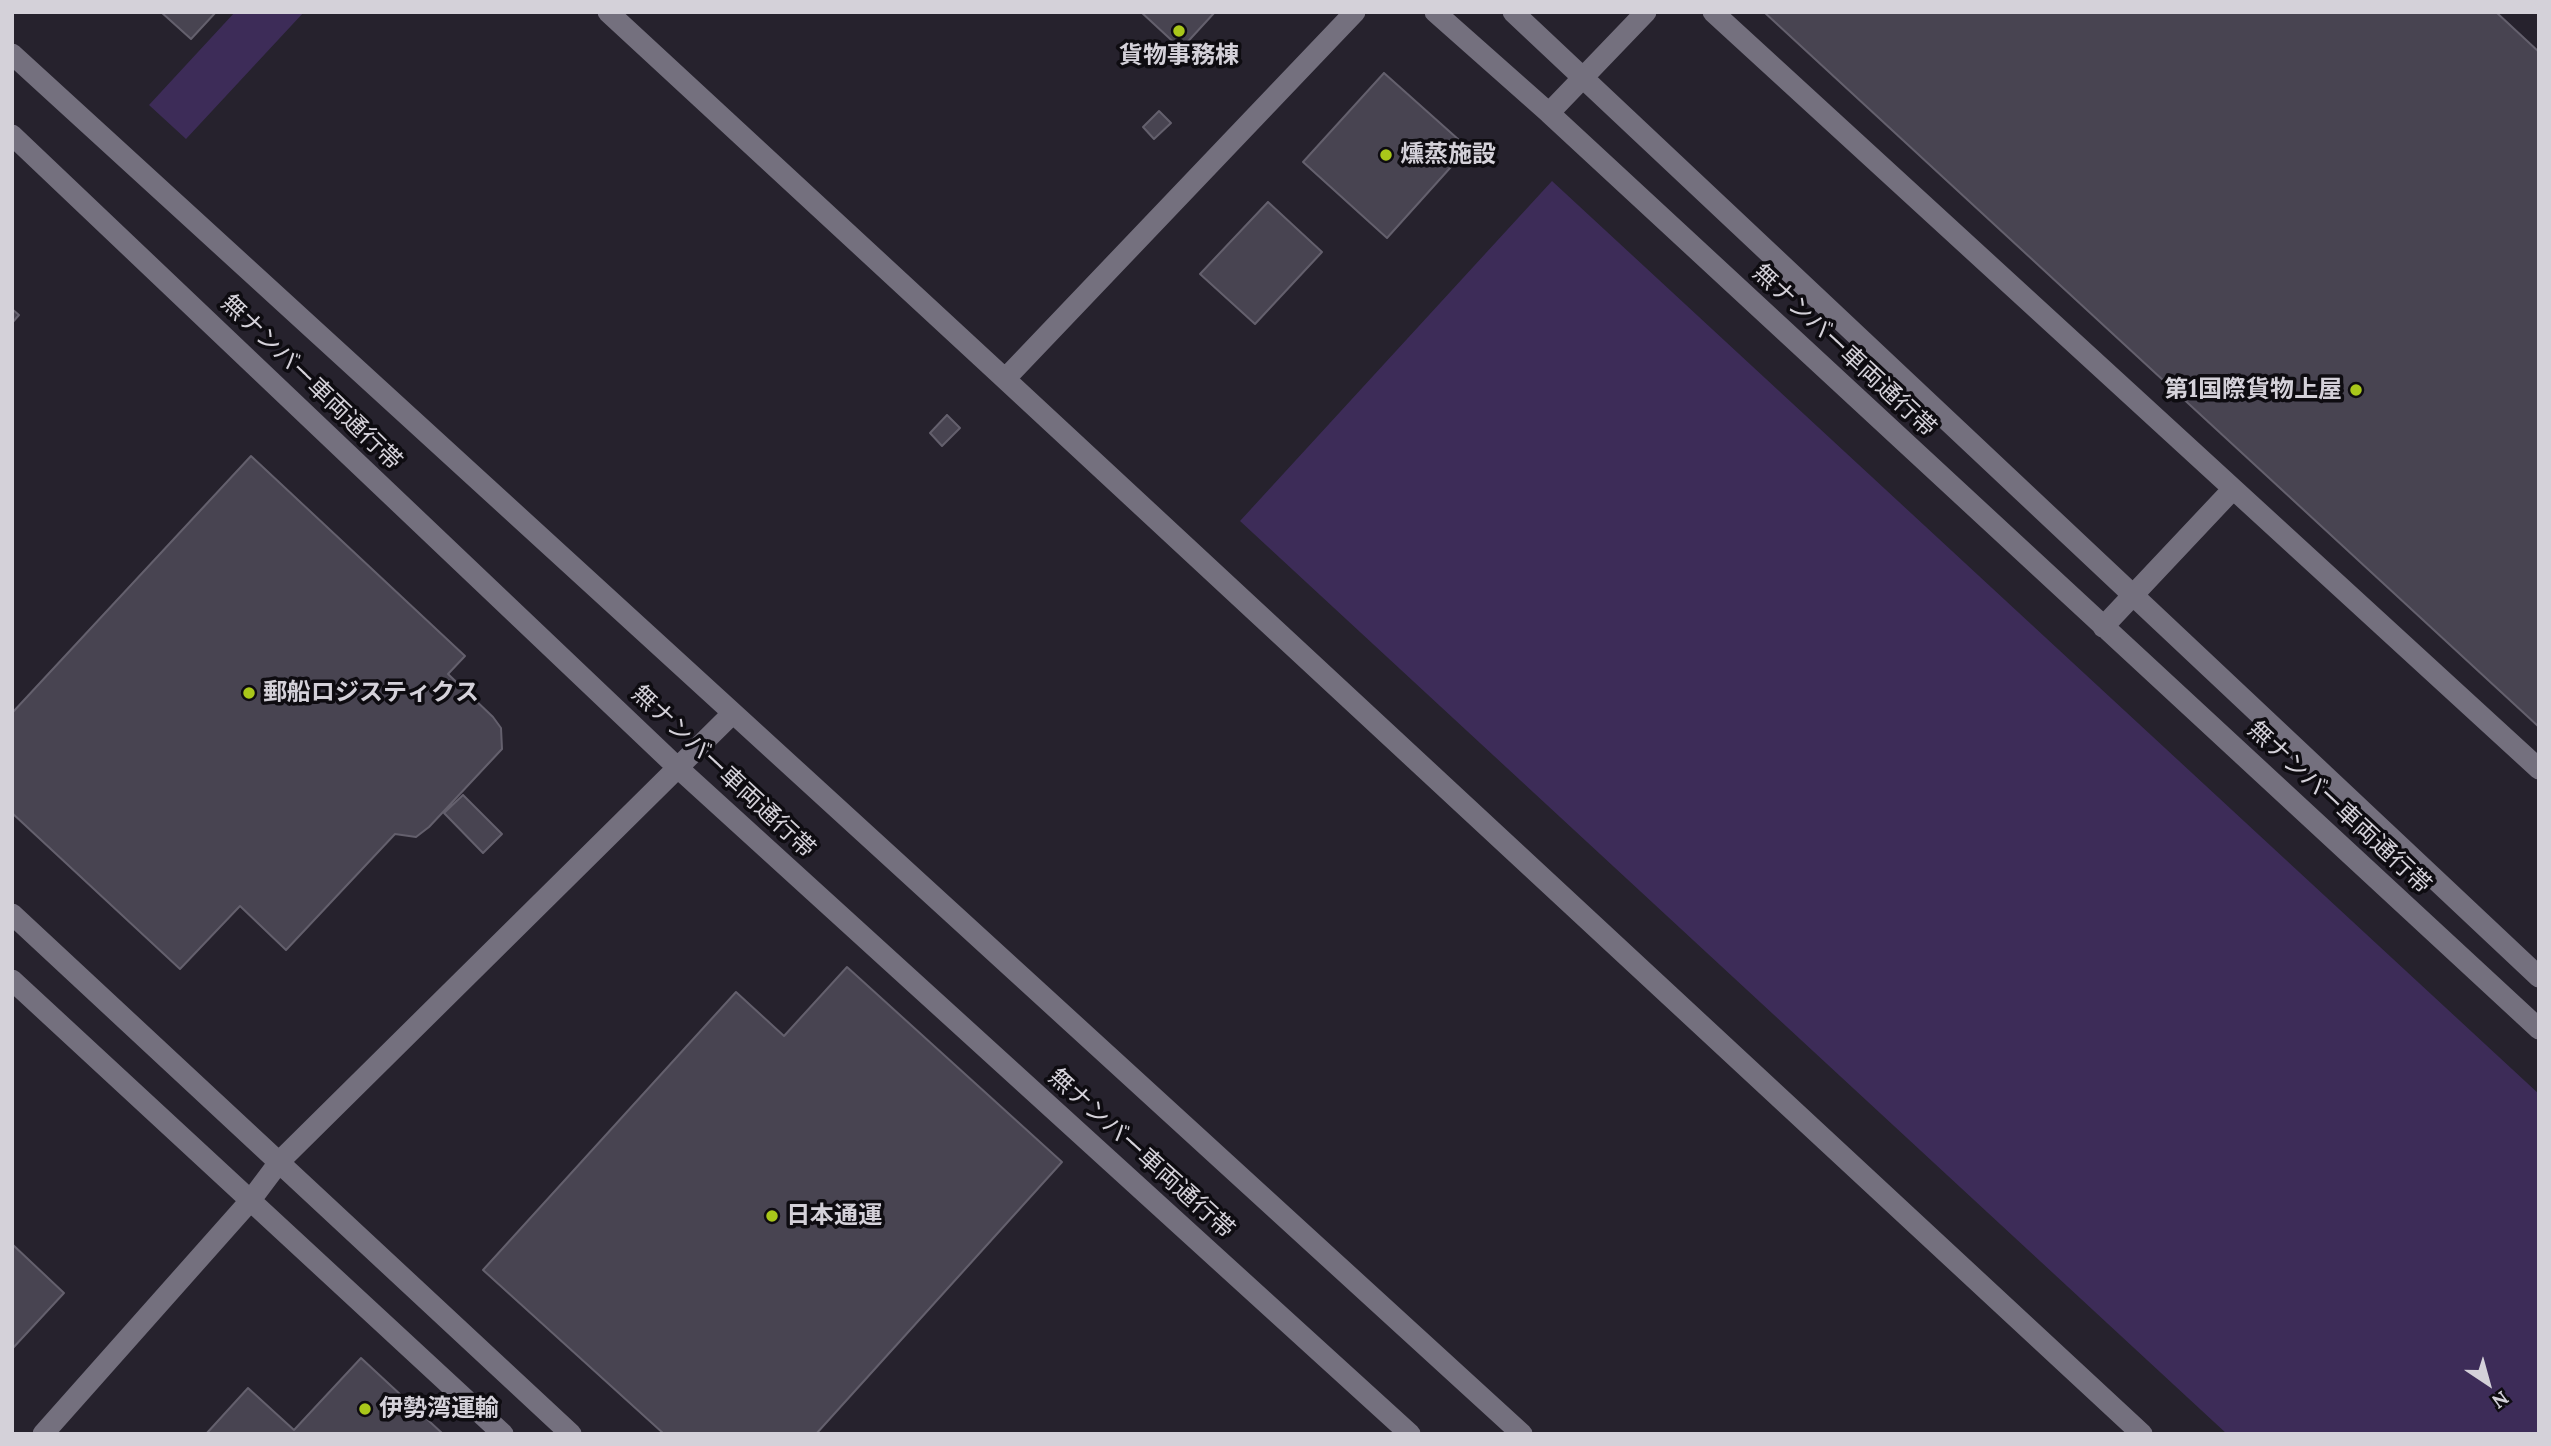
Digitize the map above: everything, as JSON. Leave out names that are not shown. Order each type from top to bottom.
[{"type":"lane","points":[[608,12],[2142,1434]]},
{"type":"lane","points":[[1005,379],[1355,12]]},
{"type":"lane","name":"無ナンバー車両通行帯","points":[[1435,12],[1549,114],[2539,1029]]},
{"type":"lane","points":[[1513,12],[2539,977]]},
{"type":"lane","points":[[1549,114],[1646,12]]},
{"type":"lane","points":[[1713,12],[2539,768]]},
{"type":"lane","points":[[12,54],[1522,1434]]},
{"type":"lane","name":"無ナンバー車両通行帯","points":[[12,135],[677,767],[1410,1434]]},
{"type":"lane","points":[[2104,626],[2233,489]]},
{"type":"lane","points":[[43,1434],[250,1201],[280,1161],[733,713]]},
{"type":"lane","points":[[12,914],[571,1434]]},
{"type":"lane","points":[[12,980],[503,1434]]},
{"type":"shaded area","points":[[235,12],[304,12],[186,139],[149,105]]},
{"type":"shaded area","points":[[1552,181],[2539,1094],[2539,1434],[2227,1434],[1240,521]]},
{"type":"building","points":[[161,12],[216,12],[191,39]]},
{"type":"building","name":"貨物事務棟","points":[[1141,12],[1215,12],[1181,49]]},
{"type":"building","name":"第1国際貨物上屋","points":[[1764,12],[2496,12],[2539,52],[2539,727]]},
{"type":"building","name":"燻蒸施設","points":[[1384,73],[1468,148],[1387,238],[1303,162]]},
{"type":"building","points":[[1159,111],[1171,123],[1154,139],[1143,127]]},
{"type":"building","points":[[1268,202],[1322,252],[1255,324],[1200,274]]},
{"type":"building","points":[[12,309],[19,315],[12,323]]},
{"type":"building","points":[[947,415],[960,428],[942,446],[930,433]]},
{"type":"building","name":"郵船ロジスティクス","points":[[251,456],[465,656],[448,674],[501,728],[502,749],[429,827],[416,837],[395,834],[286,950],[240,906],[180,969],[12,813],[12,713]]},
{"type":"building","points":[[463,795],[502,834],[483,853],[444,813]]},
{"type":"building","name":"日本通運","points":[[847,967],[1062,1162],[816,1434],[664,1434],[483,1270],[736,992],[784,1036]]},
{"type":"building","points":[[12,1244],[64,1293],[12,1349]]},
{"type":"building","name":"伊勢湾運輸","points":[[361,1358],[443,1434],[206,1434],[248,1388],[294,1430]]},
{"type":"place","name":"貨物事務棟","points":[[1179,31]]},
{"type":"place","name":"燻蒸施設","points":[[1386,155]]},
{"type":"place","name":"第1国際貨物上屋","points":[[2356,390]]},
{"type":"place","name":"郵船ロジスティクス","points":[[249,693]]},
{"type":"place","name":"日本通運","points":[[772,1216]]},
{"type":"place","name":"伊勢湾運輸","points":[[365,1409]]}]
